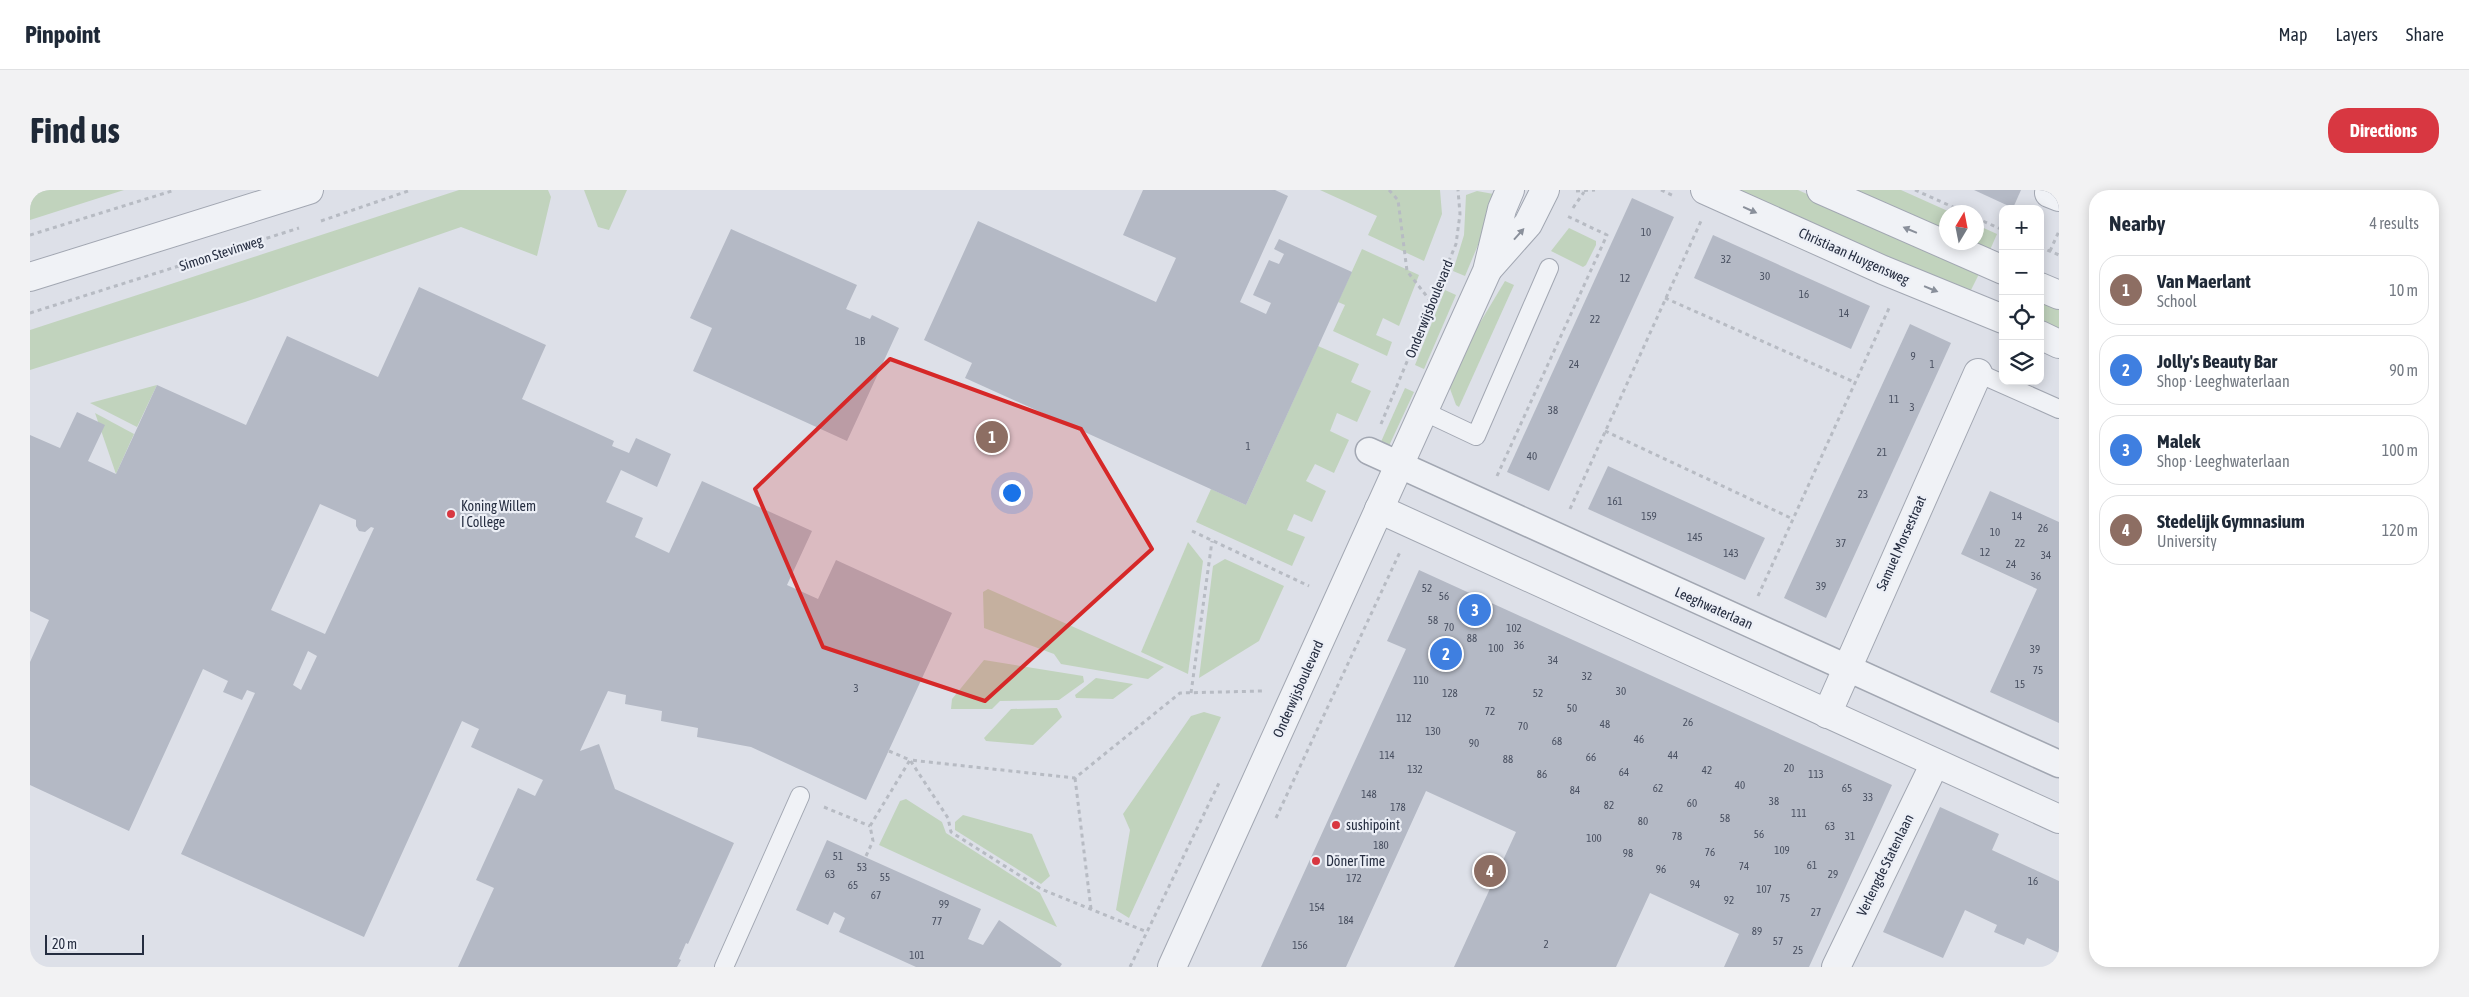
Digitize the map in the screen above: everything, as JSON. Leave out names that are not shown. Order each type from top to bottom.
[{"type":"street","points":[[30,277],[309,190]]},
{"type":"street","name":"Onderwijsboulevard","points":[[1172,967],[1487,271],[1502,209],[1510,190]]},
{"type":"street","name":"Onderwijsboulevard","points":[[1487,271],[1528,224],[1545,190]]},
{"type":"street","points":[[1821,190],[1999,268]]},
{"type":"street","name":"Christiaan Huygensweg","points":[[1704,203],[1883,270],[1999,317]]},
{"type":"street","points":[[2044,289],[2059,295]]},
{"type":"street","points":[[2044,338],[2059,344]]},
{"type":"street","name":"Samuel Morsestraat","points":[[1826,714],[1978,372]]},
{"type":"street","name":"Leeghwaterlaan","points":[[1369,451],[2059,764]]},
{"type":"street","points":[[1379,509],[1412,526],[2059,819]]},
{"type":"street","name":"Verlengde Statenlaan","points":[[1836,967],[1935,763]]},
{"type":"lane","points":[[1423,411],[1476,436],[1550,268]]},
{"type":"lane","points":[[1978,372],[2059,409]]},
{"type":"lane","points":[[724,967],[800,796]]},
{"type":"path","points":[[30,235],[175,190]]},
{"type":"path","points":[[311,224],[411,190]]},
{"type":"path","points":[[1389,190],[1398,200],[1407,271],[1432,302]]},
{"type":"path","name":"Onderwijsboulevard","points":[[1369,451],[1456,244],[1460,214],[1458,190]]},
{"type":"path","points":[[1584,192],[1595,190]]},
{"type":"path","points":[[1915,190],[1948,205]]},
{"type":"path","points":[[1558,537],[1665,298],[1704,203]]},
{"type":"path","points":[[1495,481],[1607,235],[1567,216]]},
{"type":"path","points":[[1984,222],[1999,228]]},
{"type":"path","name":"Simon Stevinweg","points":[[30,313],[302,227]]},
{"type":"path","points":[[2050,251],[2059,230]]},
{"type":"path","points":[[2044,249],[2059,255]]},
{"type":"path","points":[[1665,298],[1854,382]]},
{"type":"path","points":[[1747,623],[1890,305]]},
{"type":"path","points":[[1605,431],[1793,518]]},
{"type":"path","points":[[1274,823],[1412,526]]},
{"type":"path","points":[[1192,531],[1308,586]]},
{"type":"path","points":[[1192,693],[1212,541]]},
{"type":"path","points":[[1305,595],[1313,577]]},
{"type":"path","points":[[1259,699],[1266,682]]},
{"type":"path","points":[[889,751],[910,760],[1075,778],[1180,693],[1262,691]]},
{"type":"path","points":[[866,856],[873,841],[870,826],[910,760]]},
{"type":"path","points":[[910,760],[948,818],[951,832],[1042,889],[1146,932]]},
{"type":"path","points":[[1075,778],[1091,909]]},
{"type":"path","points":[[1130,967],[1220,780]]},
{"type":"path","points":[[800,796],[870,826]]},
{"type":"highlighted area","points":[[890,359],[1081,429],[1152,549],[985,701],[823,647],[755,489]]},
{"type":"green space","points":[[46,190],[124,190],[30,220],[30,195]]},
{"type":"green space","points":[[459,190],[548,190],[551,197],[537,256],[461,227],[245,302],[30,370],[30,330]]},
{"type":"green space","points":[[584,190],[627,190],[609,230],[598,227]]},
{"type":"green space","points":[[1320,190],[1440,190],[1442,214],[1424,261],[1368,235],[1377,216]]},
{"type":"green space","points":[[1739,190],[1798,190],[1980,272],[1969,294]]},
{"type":"green space","points":[[1845,190],[1901,190],[1939,207],[1939,228]]},
{"type":"green space","points":[[1477,191],[1499,195],[1465,276],[1453,271],[1464,235],[1466,195]]},
{"type":"green space","points":[[1569,228],[1596,241],[1596,245],[1586,265],[1583,267],[1551,251]]},
{"type":"green space","points":[[1984,228],[1997,234],[1990,250],[1984,248]]},
{"type":"green space","points":[[1362,249],[1419,275],[1399,326],[1383,318],[1376,335],[1392,342],[1387,356],[1333,331],[1345,305],[1338,302]]},
{"type":"green space","points":[[1505,281],[1514,285],[1459,407],[1456,405],[1449,386],[1472,336]]},
{"type":"green space","points":[[1445,290],[1456,295],[1424,369],[1415,365]]},
{"type":"green space","points":[[2044,302],[2059,308],[2059,332],[2044,326]]},
{"type":"green space","points":[[1318,346],[1359,364],[1351,382],[1371,391],[1357,422],[1337,413],[1330,431],[1349,440],[1334,473],[1315,464],[1306,481],[1326,491],[1312,522],[1294,514],[1287,530],[1305,537],[1292,566],[1196,522],[1211,489],[1246,505]]},
{"type":"green space","points":[[157,385],[137,427],[90,403]]},
{"type":"green space","points":[[1405,388],[1414,392],[1388,448],[1380,444]]},
{"type":"green space","points":[[95,413],[134,434],[116,474]]},
{"type":"green space","points":[[1188,542],[1203,561],[1188,674],[1141,652]]},
{"type":"green space","points":[[1225,559],[1284,586],[1259,641],[1199,678],[1213,566]]},
{"type":"green space","points":[[988,589],[1164,667],[1148,679],[1061,664],[1054,654],[984,628],[983,592]]},
{"type":"green space","points":[[984,660],[1083,676],[1084,682],[1059,700],[1000,701],[992,709],[951,709],[952,699]]},
{"type":"green space","points":[[1096,678],[1133,684],[1113,699],[1076,698],[1075,695]]},
{"type":"green space","points":[[1057,708],[1062,717],[1033,745],[986,741],[984,738],[1011,709]]},
{"type":"green space","points":[[1204,712],[1221,717],[1129,918],[1116,910],[1130,830],[1123,814],[1191,716]]},
{"type":"green space","points":[[906,799],[942,822],[946,833],[1040,893],[1057,927],[879,845],[900,801]]},
{"type":"green space","points":[[963,815],[1032,834],[1050,876],[1041,884],[955,830],[955,822]]},
{"type":"building","points":[[1143,190],[1275,190],[1288,196],[1240,302],[1266,314],[1271,303],[1253,295],[1269,260],[1279,264],[1284,254],[1274,249],[1279,239],[1352,272],[1246,505],[965,378],[972,363],[924,340],[978,221],[1156,302],[1176,258],[1123,235]]},
{"type":"building","points":[[1974,190],[2021,190],[2014,205],[2006,205]]},
{"type":"building","points":[[1632,198],[1674,217],[1549,491],[1507,472]]},
{"type":"building","points":[[731,229],[857,285],[846,309],[870,319],[872,315],[899,328],[847,441],[693,371],[712,328],[690,318]]},
{"type":"building","points":[[1713,235],[1870,306],[1851,349],[1694,278]]},
{"type":"building","points":[[419,287],[546,345],[522,399],[614,441],[612,446],[629,453],[636,438],[671,454],[657,487],[621,470],[606,502],[643,518],[635,537],[669,553],[702,481],[812,531],[787,585],[818,599],[836,560],[952,613],[866,800],[751,747],[697,737],[698,728],[661,721],[662,711],[625,704],[626,695],[608,691],[580,751],[599,744],[615,789],[734,843],[688,944],[686,943],[677,967],[458,967],[494,888],[476,880],[518,788],[535,796],[543,780],[471,747],[479,729],[462,721],[364,937],[181,854],[255,693],[247,690],[242,700],[223,692],[228,681],[203,669],[129,831],[30,785],[30,662],[49,620],[30,611],[30,435],[60,448],[77,412],[105,425],[88,461],[116,474],[157,385],[246,425],[287,336],[378,377]],"holes":[[[320,504],[356,520],[356,526],[359,531],[365,532],[371,527],[374,528],[325,634],[271,610]],[[308,651],[317,656],[301,690],[293,685]]]},
{"type":"building","points":[[1910,324],[1951,343],[1826,618],[1784,598]]},
{"type":"building","points":[[1608,466],[1765,538],[1745,580],[1588,509]]},
{"type":"building","points":[[1990,491],[2059,522],[2059,723],[1990,692],[2037,589],[1961,554]]},
{"type":"building","points":[[1419,570],[1892,785],[1809,967],[1724,967],[1739,934],[1650,893],[1616,967],[1454,967],[1516,832],[1426,791],[1346,967],[1261,967],[1406,649],[1387,641]]},
{"type":"building","points":[[1940,807],[1999,834],[1992,850],[2059,881],[2059,953],[2027,938],[2024,945],[1994,932],[1997,925],[1965,910],[1943,958],[1883,932]]},
{"type":"building","points":[[827,840],[981,909],[968,939],[983,945],[999,920],[1062,964],[1060,967],[916,967],[839,932],[845,918],[834,912],[828,925],[796,910]]},
{"type":"place","name":"Van Maerlant","points":[[992,437]]},
{"type":"place","name":"Koning Willem I College","points":[[451,514]]},
{"type":"place","name":"Malek","points":[[1475,610]]},
{"type":"place","name":"Jolly's Beauty Bar","points":[[1446,654]]},
{"type":"place","name":"sushipoint","points":[[1336,825]]},
{"type":"place","name":"Döner Time","points":[[1316,861]]},
{"type":"place","name":"Stedelijk Gymnasium","points":[[1490,871]]}]
